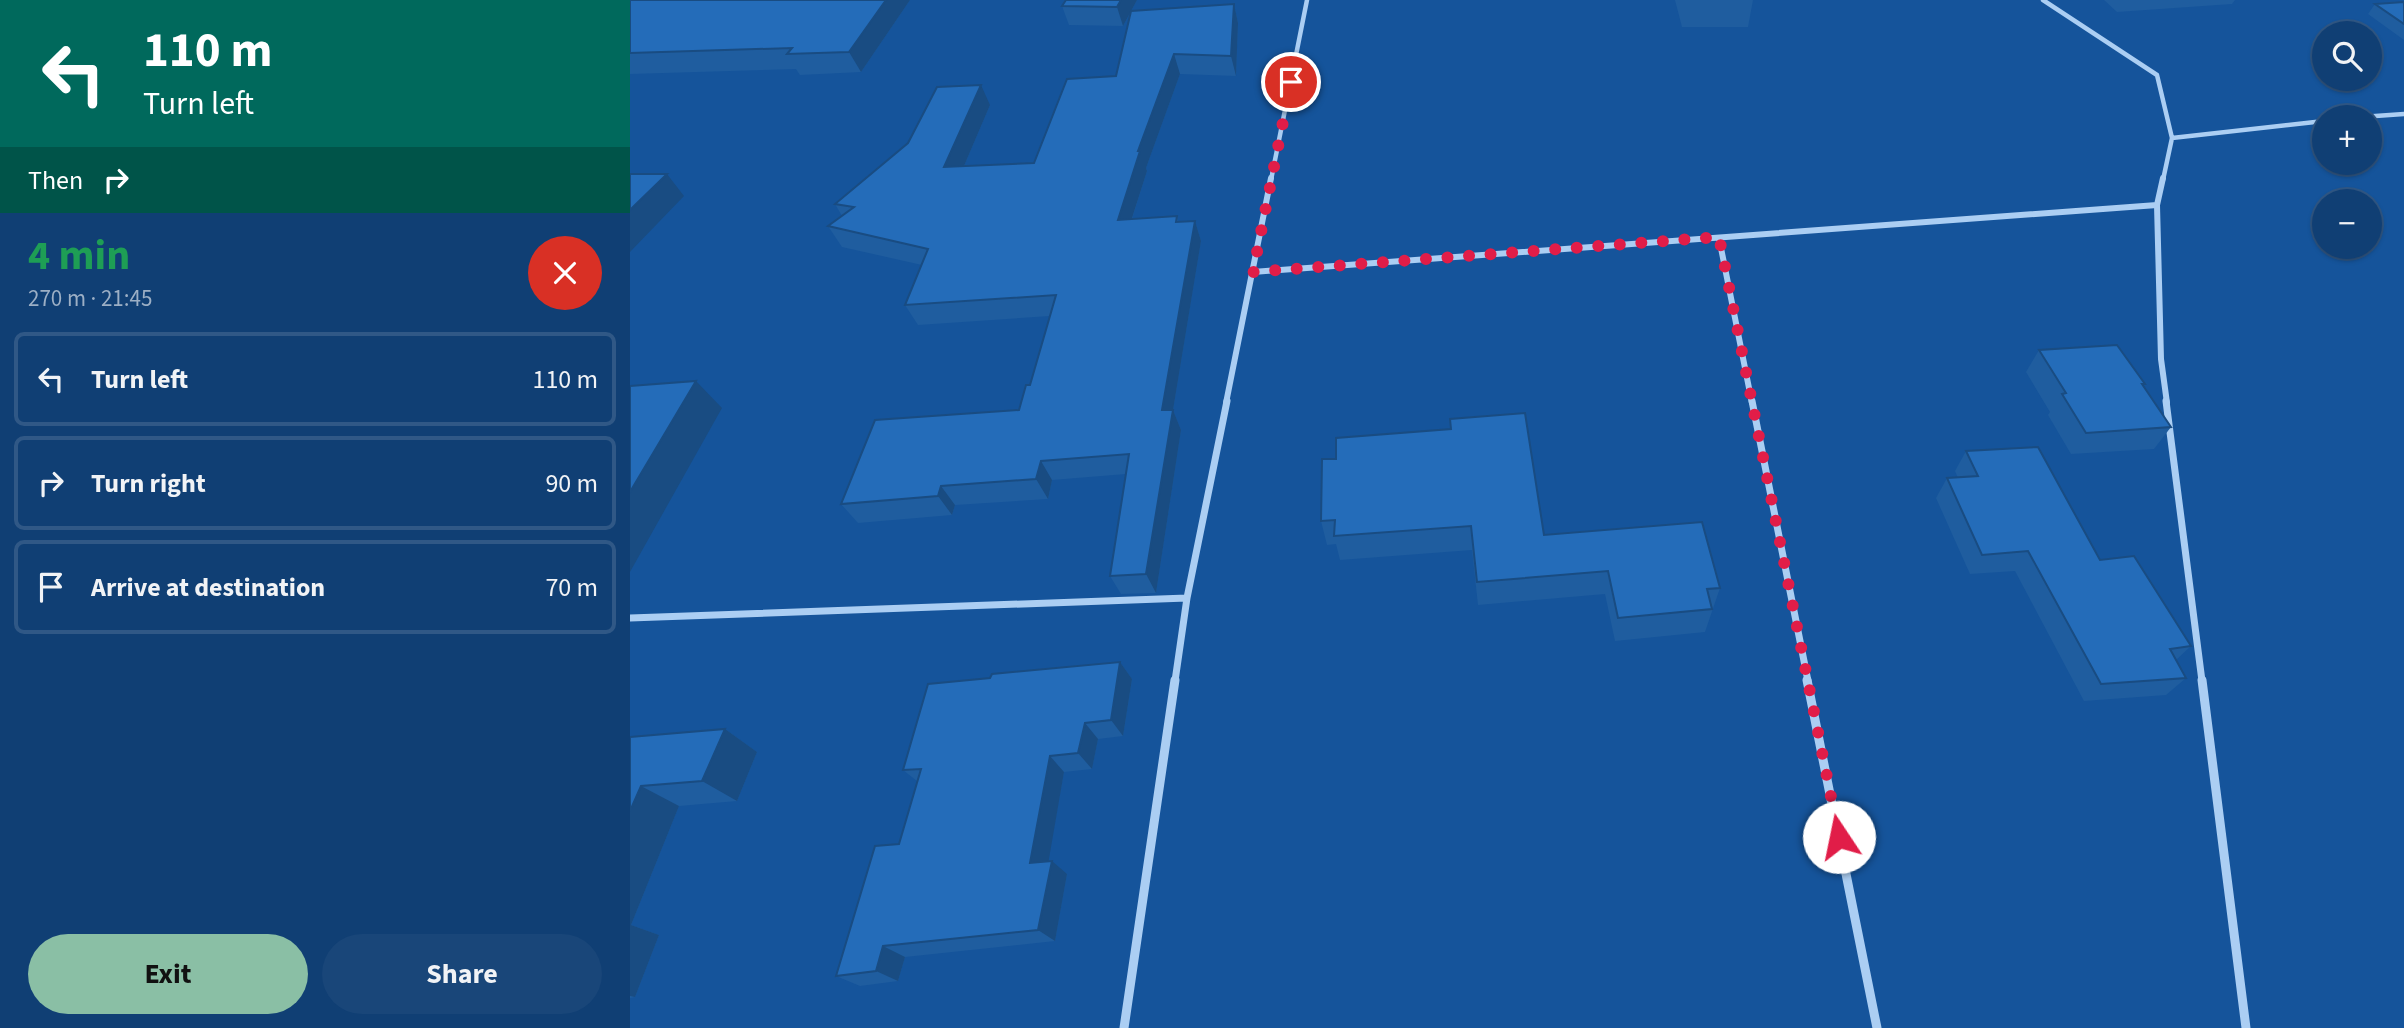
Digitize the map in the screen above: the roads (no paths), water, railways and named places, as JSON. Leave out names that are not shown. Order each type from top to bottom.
[{"type":"street","points":[[1124,1028],[1187,598],[1307,0]]},
{"type":"street","points":[[2043,0],[2157,75],[2172,138],[2157,205],[2161,359],[2246,1028]]},
{"type":"street","points":[[2382,116],[2404,114]]},
{"type":"street","points":[[2172,138],[2312,122]]},
{"type":"street","points":[[1253,272],[2157,205]]},
{"type":"street","points":[[1719,237],[1877,1028]]},
{"type":"street","points":[[630,618],[1187,598]]}]
